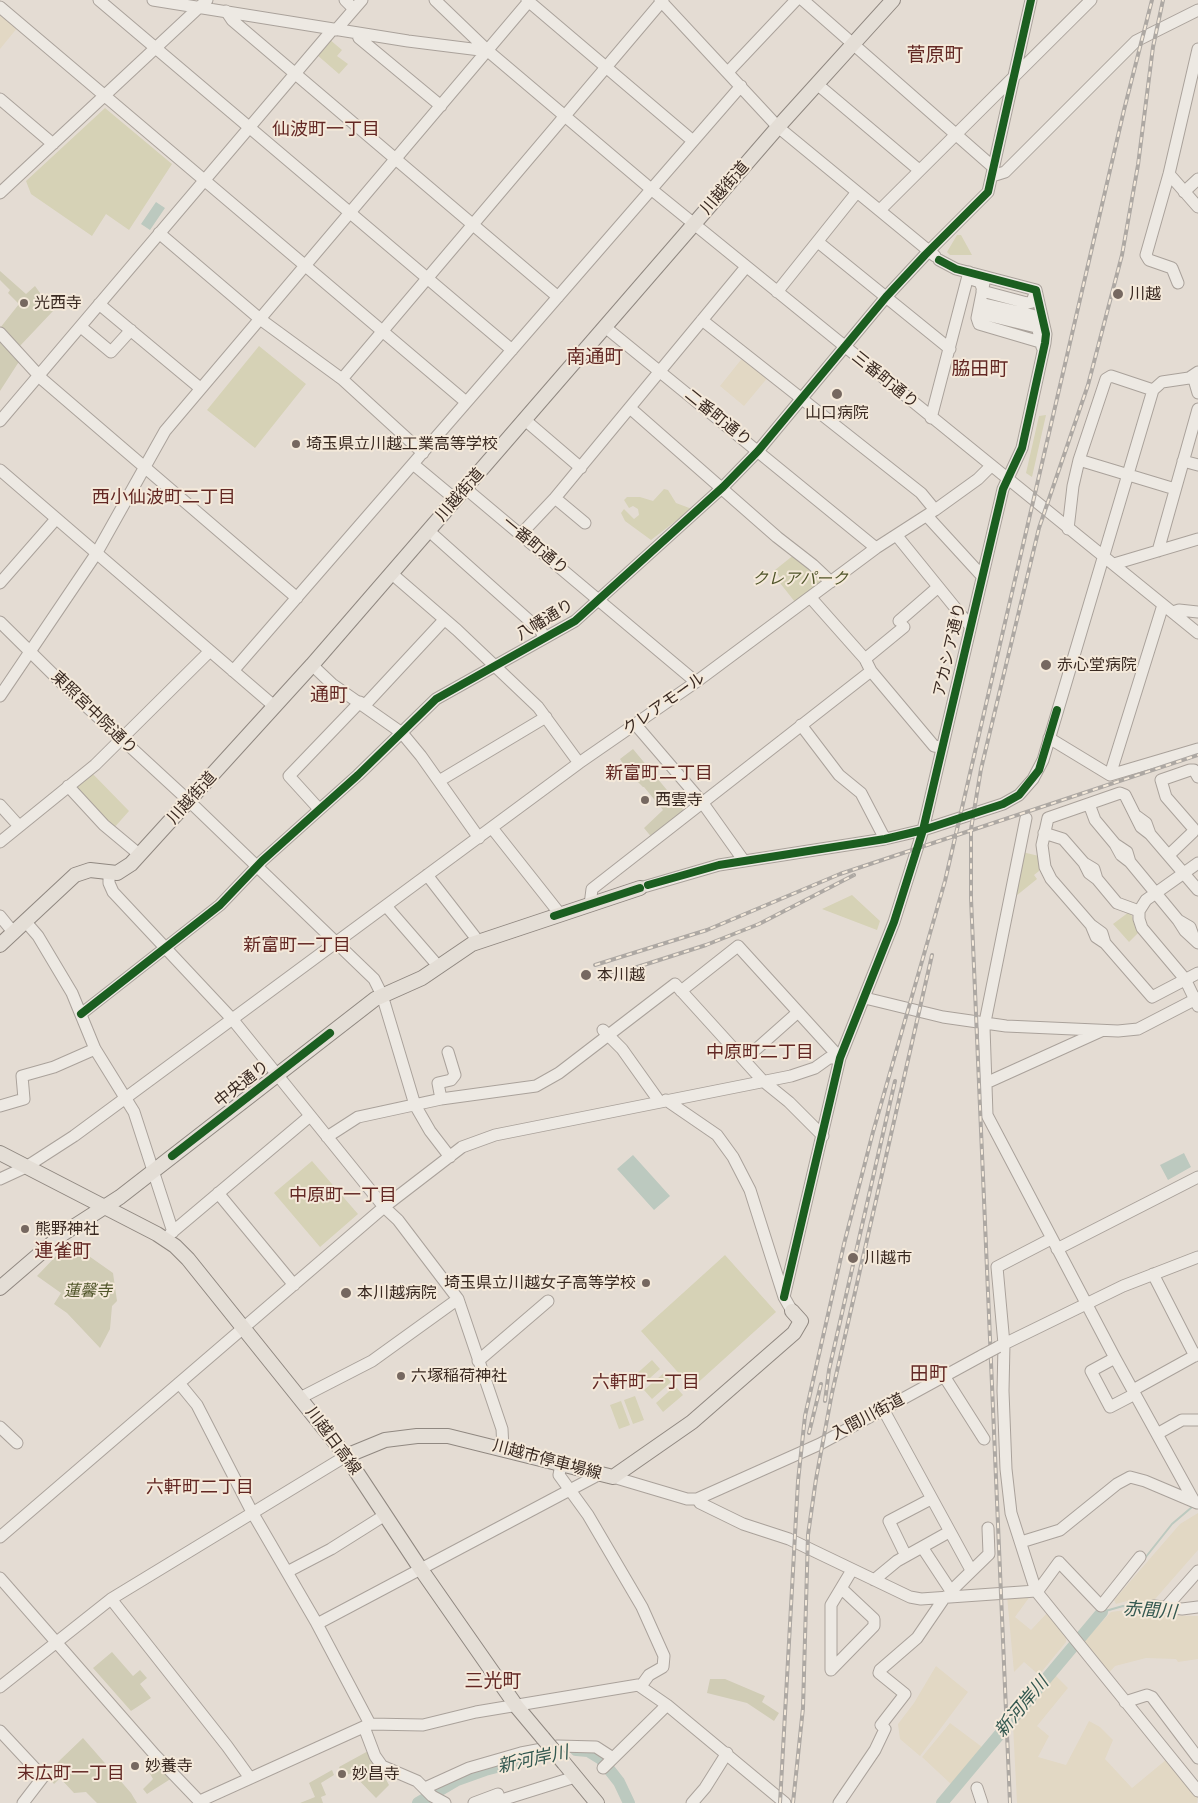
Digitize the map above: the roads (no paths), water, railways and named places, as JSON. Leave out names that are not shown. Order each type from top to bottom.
[{"type":"main road","name":"川越街道","points":[[0,945],[79,872],[90,870],[117,873],[124,870],[140,855],[312,665],[778,127],[893,0]]},
{"type":"main road","name":"中央通り","points":[[0,1287],[64,1233],[105,1207],[368,1003],[422,978],[466,948],[479,942],[640,888]]},
{"type":"main road","name":"川越日高線","points":[[1,1152],[26,1167],[105,1207],[169,1235],[346,1456],[420,1568],[517,1706],[597,1803]]},
{"type":"main road","name":"川越市停車場線","points":[[346,1456],[378,1442],[417,1436],[448,1436],[503,1448],[606,1476],[692,1422],[794,1333],[801,1320],[792,1311]]},
{"type":"street","points":[[99,0],[512,350]]},
{"type":"street","points":[[153,0],[202,4],[226,11],[357,33],[488,51]]},
{"type":"street","points":[[345,0],[354,9]]},
{"type":"street","points":[[0,421],[295,74],[362,0]]},
{"type":"street","name":"三番町通り","points":[[435,0],[488,51],[564,117],[931,418],[1008,478],[1068,529],[1198,633]]},
{"type":"street","points":[[728,72],[796,0]]},
{"type":"street","points":[[803,0],[956,135],[992,172],[1001,175],[1136,41],[1198,10]]},
{"type":"street","name":"八幡通り","points":[[81,1014],[220,905],[257,866],[436,700],[495,664],[574,621],[722,488],[758,451],[886,297],[929,250],[985,198],[1031,0]]},
{"type":"street","points":[[880,210],[1091,0]]},
{"type":"street","points":[[2,690],[96,554],[165,431],[529,1],[693,141]]},
{"type":"street","points":[[342,379],[429,279],[472,225],[662,1],[778,127],[929,250],[954,273],[995,278],[1036,290],[1032,302],[1027,303],[981,299]]},
{"type":"street","points":[[0,193],[202,4]]},
{"type":"street","points":[[0,7],[466,402]]},
{"type":"street","points":[[226,11],[232,20],[558,297]]},
{"type":"street","points":[[357,33],[359,38],[441,106]]},
{"type":"street","points":[[1178,283],[1172,268],[1146,257],[1195,80],[1198,49]]},
{"type":"street","points":[[817,84],[919,170]]},
{"type":"street","points":[[233,671],[741,86]]},
{"type":"street","points":[[0,99],[53,144]]},
{"type":"street","points":[[1169,174],[1198,207]]},
{"type":"street","points":[[1184,192],[1198,180]]},
{"type":"street","points":[[777,292],[857,192]]},
{"type":"street","points":[[159,233],[260,319],[342,379],[423,453]]},
{"type":"street","points":[[818,242],[950,348]]},
{"type":"street","points":[[521,534],[581,468],[746,266]]},
{"type":"street","points":[[968,275],[979,281],[981,299]]},
{"type":"street","points":[[931,418],[968,275]]},
{"type":"street","points":[[995,278],[986,281],[978,321],[983,326],[1041,345]]},
{"type":"street","name":"アカシア通り","points":[[784,1297],[840,1058],[866,998],[894,922],[923,830],[1002,489],[1022,448],[1041,345],[1046,334],[1036,290]]},
{"type":"street","points":[[981,299],[1035,317],[1041,345]]},
{"type":"street","points":[[99,304],[200,388]]},
{"type":"street","points":[[702,320],[921,493],[931,513],[982,576]]},
{"type":"street","points":[[81,326],[111,352],[131,330]]},
{"type":"street","name":"二番町通り","points":[[605,327],[876,548]]},
{"type":"street","points":[[0,333],[38,376],[296,598]]},
{"type":"street","points":[[640,888],[701,870],[744,861],[885,839],[923,830],[1003,804],[1019,795],[1039,770],[1153,390],[1162,382],[1196,374],[1198,393]]},
{"type":"street","points":[[1068,529],[1073,486],[1079,460],[1106,379],[1111,376],[1153,390]]},
{"type":"street","points":[[630,408],[831,582]]},
{"type":"street","points":[[1158,551],[1198,409]]},
{"type":"street","points":[[525,420],[581,468]]},
{"type":"street","points":[[1079,460],[1175,490]]},
{"type":"street","points":[[1183,461],[1198,465]]},
{"type":"street","points":[[413,464],[455,499]]},
{"type":"street","name":"クレアモール","points":[[4,1177],[26,1167],[74,1136],[579,763],[696,682],[876,548],[931,513],[978,479],[991,466]]},
{"type":"street","points":[[0,470],[274,706]]},
{"type":"street","name":"一番町通り","points":[[465,488],[696,682]]},
{"type":"street","points":[[555,498],[585,523]]},
{"type":"street","points":[[0,583],[56,519]]},
{"type":"street","points":[[429,531],[541,631],[544,638]]},
{"type":"street","points":[[896,536],[970,626]]},
{"type":"street","points":[[1114,564],[1198,539]]},
{"type":"street","points":[[391,574],[495,664],[538,707],[579,763]]},
{"type":"street","points":[[865,658],[937,588]]},
{"type":"street","points":[[810,597],[865,658],[871,671],[934,746],[941,748]]},
{"type":"street","points":[[1110,775],[1163,605]]},
{"type":"street","points":[[1173,612],[1179,610],[1198,612]]},
{"type":"street","points":[[319,809],[290,776],[444,620]]},
{"type":"street","name":"東照宮中院通り","points":[[0,622],[121,740],[189,801],[374,979],[382,995],[415,1105],[427,1126],[450,1157]]},
{"type":"street","points":[[0,842],[121,740],[210,651]]},
{"type":"street","points":[[312,665],[332,684],[402,733],[479,838]]},
{"type":"street","points":[[590,905],[592,889],[871,671]]},
{"type":"street","points":[[439,781],[546,717]]},
{"type":"street","points":[[635,724],[702,802],[744,861]]},
{"type":"street","points":[[801,725],[839,775],[862,793],[885,839]]},
{"type":"street","points":[[1049,738],[1110,775],[1198,749]]},
{"type":"street","points":[[1169,855],[1193,832],[1193,828],[1166,797],[1162,780],[1190,770],[1194,770],[1198,777]]},
{"type":"street","points":[[68,786],[104,825],[140,855]]},
{"type":"street","points":[[1198,890],[1169,855],[1141,827],[1125,795],[1120,793],[1048,818],[1042,854],[1051,879],[1091,926],[1096,937],[1105,943],[1152,997],[1198,973]]},
{"type":"street","points":[[1089,804],[1095,820],[1115,844],[1121,855],[1130,862],[1156,892],[1185,931],[1196,940]]},
{"type":"street","points":[[0,805],[19,826]]},
{"type":"street","points":[[1026,818],[986,1023],[988,1118],[1115,1358],[1197,1501]]},
{"type":"street","points":[[492,828],[560,914]]},
{"type":"street","points":[[1044,834],[1063,839],[1084,863],[1094,869],[1097,879],[1117,903],[1126,908],[1139,911]]},
{"type":"street","points":[[866,998],[943,1017],[986,1023],[1038,1029],[1133,1030],[1197,1001],[1185,979],[1142,928],[1138,918],[1139,911],[1146,900],[1182,872],[1198,863]]},
{"type":"street","points":[[109,873],[108,883],[113,892],[164,949],[233,1020],[384,1208],[398,1220],[458,1299],[502,1429],[503,1448]]},
{"type":"street","points":[[427,875],[479,942]]},
{"type":"street","points":[[386,906],[439,967]]},
{"type":"street","points":[[0,916],[14,932]]},
{"type":"street","points":[[25,921],[43,944],[72,993],[95,1049],[126,1097],[143,1132],[169,1235],[310,1116]]},
{"type":"street","points":[[681,991],[738,946],[840,1058]]},
{"type":"street","points":[[327,1137],[354,1118],[441,1099],[536,1086],[559,1074],[605,1033],[675,984],[763,1081],[789,1102],[823,1136]]},
{"type":"street","points":[[744,1060],[797,1012]]},
{"type":"street","points":[[986,1083],[1101,1031]]},
{"type":"street","points":[[605,1033],[622,1049],[662,1100],[717,1135],[733,1157],[750,1190],[784,1297],[792,1311]]},
{"type":"street","points":[[0,1106],[24,1099],[22,1076],[54,1067],[95,1049]]},
{"type":"street","points":[[441,1099],[438,1083],[451,1080],[455,1075],[448,1052]]},
{"type":"street","points":[[0,1537],[384,1208],[450,1157],[470,1144],[495,1135],[804,1072],[829,1058],[840,1058]]},
{"type":"street","points":[[451,1080],[454,1097]]},
{"type":"street","points":[[1,1152],[4,1177]]},
{"type":"street","points":[[1057,1249],[1198,1177]]},
{"type":"street","points":[[218,1193],[294,1285]]},
{"type":"street","points":[[1051,1238],[997,1267],[1009,1500],[1036,1591],[1198,1791]]},
{"type":"street","name":"入間川街道","points":[[697,1499],[820,1444],[983,1355],[1086,1303],[1198,1257]]},
{"type":"street","points":[[1115,1358],[1092,1371],[1110,1407],[1196,1355],[1153,1274]]},
{"type":"street","points":[[300,1398],[372,1361],[458,1299]]},
{"type":"street","points":[[478,1361],[548,1301]]},
{"type":"street","points":[[944,1376],[984,1439]]},
{"type":"street","points":[[179,1383],[197,1406],[252,1512],[317,1624],[367,1726],[375,1756],[382,1766],[417,1781],[445,1803]]},
{"type":"street","points":[[883,1409],[971,1570]]},
{"type":"street","points":[[1157,1434],[1182,1420],[1198,1420]]},
{"type":"street","points":[[0,1427],[17,1443]]},
{"type":"street","points":[[0,1687],[111,1599],[346,1456]]},
{"type":"street","points":[[561,1464],[559,1475],[588,1515],[642,1607],[664,1656],[663,1667],[648,1675],[641,1686]]},
{"type":"street","points":[[317,1624],[420,1568],[570,1491],[606,1476],[687,1499],[697,1499],[700,1503],[743,1524],[789,1539],[910,1597],[1036,1591],[1059,1562],[1101,1606],[1140,1557]]},
{"type":"street","points":[[1021,1542],[1060,1530],[1117,1484],[1130,1477],[1197,1501]]},
{"type":"street","points":[[906,1556],[889,1521],[931,1499]]},
{"type":"street","points":[[287,1572],[331,1549],[385,1515]]},
{"type":"street","points":[[839,1803],[875,1750],[885,1729],[881,1725],[905,1694],[879,1673],[917,1638],[949,1595],[971,1570],[989,1554],[988,1528]]},
{"type":"street","points":[[874,1580],[906,1556],[949,1532]]},
{"type":"street","points":[[922,1547],[949,1595]]},
{"type":"street","points":[[842,1589],[874,1619],[874,1626],[831,1670],[831,1605],[852,1570]]},
{"type":"street","points":[[1167,1606],[1198,1571]]},
{"type":"street","points":[[0,1578],[155,1755],[201,1802],[367,1726],[422,1725],[476,1712],[629,1686],[641,1686],[727,1753],[785,1803]]},
{"type":"street","points":[[111,1599],[250,1778]]},
{"type":"street","points":[[1154,1606],[1182,1609],[1198,1607]]},
{"type":"street","points":[[1125,1702],[1146,1695],[1152,1697],[1198,1758]]},
{"type":"street","points":[[428,1791],[469,1768],[521,1753],[558,1746],[596,1747],[609,1762],[667,1705]]},
{"type":"street","points":[[0,1732],[44,1777],[28,1802]]},
{"type":"street","points":[[692,1803],[705,1788],[727,1753]]},
{"type":"street","points":[[492,1803],[575,1777]]},
{"type":"street","points":[[474,1803],[552,1782]]},
{"type":"street","points":[[977,1788],[982,1803]]},
{"type":"waterway","points":[[1145,1558],[1172,1524],[1192,1507]]},
{"type":"waterway","name":"赤間川","points":[[1102,1612],[1123,1606],[1151,1610]]},
{"type":"waterway","name":"新河岸川","points":[[942,1803],[1102,1612]]},
{"type":"waterway","name":"新河岸川","points":[[576,1750],[588,1751],[601,1759],[619,1782],[629,1803]]},
{"type":"waterway","name":"新河岸川","points":[[418,1803],[457,1780],[485,1770],[551,1753]]},
{"type":"railway","points":[[780,1803],[798,1481],[805,1416],[844,1244],[873,1132],[945,881],[1124,110],[1152,0]]},
{"type":"railway","points":[[1010,1803],[971,898],[971,829],[981,769],[1039,528],[1088,385],[1122,255],[1138,165],[1153,47],[1163,0]]},
{"type":"railway","points":[[595,965],[707,930],[840,874],[1198,755]]},
{"type":"railway","points":[[600,979],[706,945],[759,924],[854,875]]},
{"type":"railway","points":[[793,1803],[803,1708],[808,1535],[816,1479],[832,1393],[932,955]]},
{"type":"railway","points":[[825,1401],[829,1370],[895,1081]]},
{"type":"railway","points":[[809,1433],[821,1384]]},
{"type":"place","name":"川越","points":[[1118,294]]},
{"type":"place","name":"光西寺","points":[[24,303]]},
{"type":"place","name":"山口病院","points":[[837,394]]},
{"type":"place","name":"埼玉県立川越工業高等学校","points":[[296,444]]},
{"type":"place","name":"赤心堂病院","points":[[1046,665]]},
{"type":"place","name":"西雲寺","points":[[645,800]]},
{"type":"place","name":"本川越","points":[[586,975]]},
{"type":"place","name":"熊野神社","points":[[25,1229]]},
{"type":"place","name":"川越市","points":[[853,1258]]},
{"type":"place","name":"埼玉県立川越女子高等学校","points":[[646,1283]]},
{"type":"place","name":"本川越病院","points":[[346,1293]]},
{"type":"place","name":"六塚稲荷神社","points":[[401,1376]]},
{"type":"place","name":"妙養寺","points":[[135,1766]]},
{"type":"place","name":"妙昌寺","points":[[342,1774]]},
{"type":"district","name":"菅原町","points":[[935,56]]},
{"type":"district","name":"仙波町一丁目","points":[[326,130]]},
{"type":"district","name":"南通町","points":[[595,358]]},
{"type":"district","name":"脇田町","points":[[980,370]]},
{"type":"district","name":"西小仙波町二丁目","points":[[164,498]]},
{"type":"district","name":"通町","points":[[329,696]]},
{"type":"district","name":"新富町二丁目","points":[[659,774]]},
{"type":"district","name":"新富町一丁目","points":[[297,946]]},
{"type":"district","name":"中原町二丁目","points":[[760,1053]]},
{"type":"district","name":"中原町一丁目","points":[[343,1196]]},
{"type":"district","name":"連雀町","points":[[63,1252]]},
{"type":"district","name":"田町","points":[[929,1375]]},
{"type":"district","name":"六軒町一丁目","points":[[646,1383]]},
{"type":"district","name":"六軒町二丁目","points":[[200,1488]]},
{"type":"district","name":"三光町","points":[[493,1682]]},
{"type":"district","name":"末広町一丁目","points":[[71,1774]]},
{"type":"park label","name":"クレアパーク","points":[[800,579]]},
{"type":"park label","name":"蓮馨寺","points":[[88,1291]]}]
